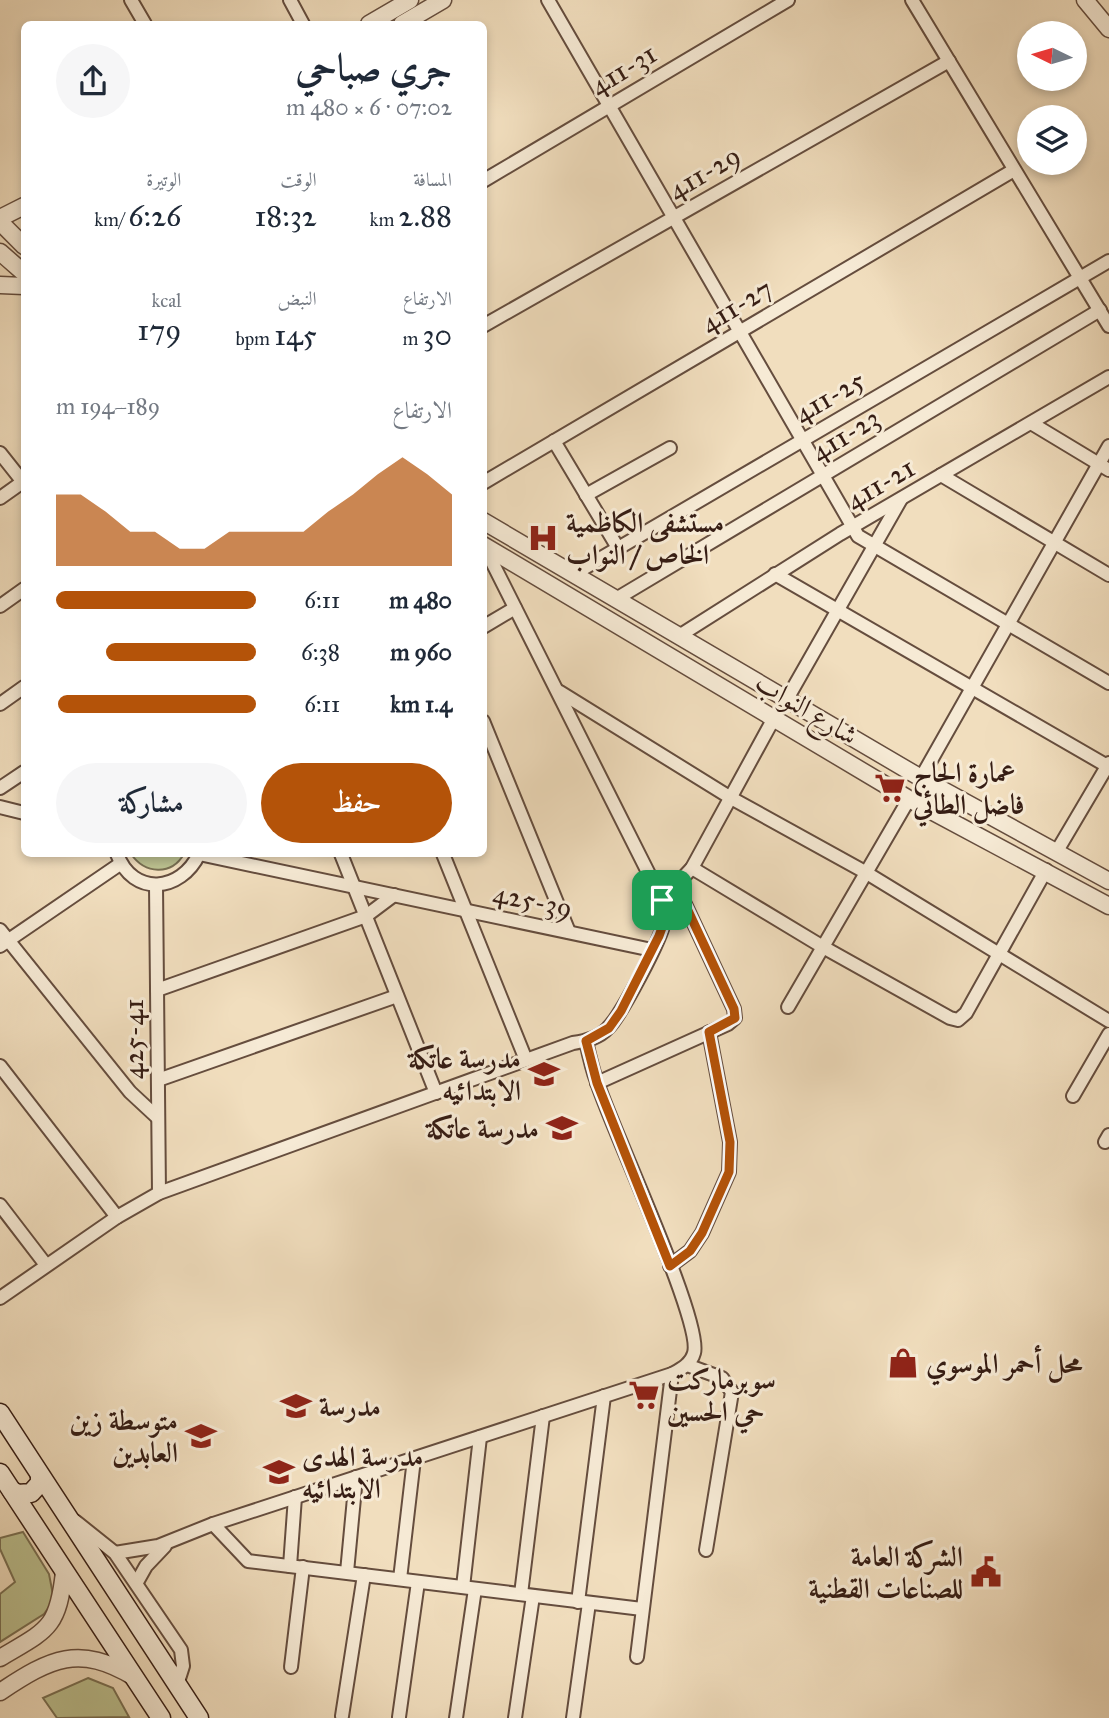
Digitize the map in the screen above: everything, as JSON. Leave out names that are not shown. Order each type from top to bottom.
[{"type":"main road","points":[[0,1413],[194,1712]]},
{"type":"main road","points":[[0,1472],[161,1718]]},
{"type":"main road","points":[[12,1492],[31,1493],[40,1483],[40,1476]]},
{"type":"main road","points":[[34,1527],[36,1513],[41,1508],[54,1504],[63,1511]]},
{"type":"main road","points":[[151,1703],[169,1700],[177,1685]]},
{"type":"main road","points":[[166,1718],[178,1705],[194,1712]]},
{"type":"street","points":[[131,0],[143,21]]},
{"type":"street","points":[[290,0],[301,21]]},
{"type":"street","points":[[374,21],[410,0]]},
{"type":"street","points":[[407,21],[443,0]]},
{"type":"street","points":[[548,0],[852,527],[873,547],[1109,683]]},
{"type":"street","name":"411-31","points":[[487,179],[788,0]]},
{"type":"street","points":[[912,0],[1109,326]]},
{"type":"street","points":[[1085,0],[1109,29]]},
{"type":"street","name":"411-29","points":[[487,324],[949,61]]},
{"type":"street","name":"411-27","points":[[487,481],[1014,170]]},
{"type":"street","points":[[0,246],[21,238],[0,220],[21,208]]},
{"type":"street","points":[[0,252],[21,270]]},
{"type":"street","name":"411-25","points":[[573,574],[1109,261]]},
{"type":"street","points":[[0,285],[21,286]]},
{"type":"street","name":"411-23","points":[[616,599],[1100,310]]},
{"type":"street","name":"411-21","points":[[679,636],[852,527],[1109,377]]},
{"type":"street","points":[[1031,422],[1104,467]]},
{"type":"street","points":[[554,441],[618,548]]},
{"type":"street","points":[[921,778],[1055,543],[1104,467],[1109,446]]},
{"type":"street","points":[[586,495],[670,448]]},
{"type":"street","points":[[0,453],[21,478]]},
{"type":"street","points":[[941,475],[1109,575]]},
{"type":"street","points":[[0,498],[21,484]]},
{"type":"street","points":[[787,699],[901,498]]},
{"type":"street","name":"شارع النواب","points":[[487,523],[921,778],[1058,850],[1109,881]]},
{"type":"street","name":"شارع النواب","points":[[487,548],[909,799],[1109,906]]},
{"type":"street","points":[[0,1298],[117,1217],[159,1193],[526,1060],[586,1041],[609,1028],[652,950],[664,922],[662,900],[487,552]]},
{"type":"street","points":[[775,574],[1108,765],[1058,850]]},
{"type":"street","points":[[0,607],[21,591]]},
{"type":"street","points":[[487,625],[515,608]]},
{"type":"street","points":[[0,704],[21,689]]},
{"type":"street","points":[[559,691],[732,798],[865,873],[1109,1021]]},
{"type":"street","points":[[662,900],[692,868],[774,718]]},
{"type":"street","points":[[487,731],[569,932]]},
{"type":"street","points":[[0,789],[21,774]]},
{"type":"street","points":[[788,1007],[909,799]]},
{"type":"street","points":[[0,807],[21,812]]},
{"type":"street","points":[[158,1118],[130,1092],[3,939],[118,859],[130,875],[142,882],[156,885],[183,877],[197,857]]},
{"type":"street","name":"425-39","points":[[213,857],[652,950]]},
{"type":"street","points":[[342,857],[436,1093]]},
{"type":"street","points":[[444,857],[526,1060]]},
{"type":"street","points":[[692,868],[823,947],[958,1020],[966,1013],[1046,870]]},
{"type":"street","name":"425-41","points":[[156,885],[159,1193]]},
{"type":"street","points":[[597,1083],[728,1024],[735,1018],[734,1009],[676,885]]},
{"type":"street","points":[[157,990],[366,916],[394,895]]},
{"type":"street","points":[[158,1080],[397,996]]},
{"type":"street","points":[[670,1266],[690,1251],[702,1233],[729,1172],[730,1142],[709,1032]]},
{"type":"street","points":[[1073,1096],[1109,1034]]},
{"type":"street","points":[[115,1553],[172,1542],[212,1524],[671,1374],[687,1365],[694,1352],[694,1336],[670,1266],[597,1083],[586,1041]]},
{"type":"street","points":[[0,1066],[117,1217]]},
{"type":"street","points":[[0,1205],[46,1265]]},
{"type":"street","points":[[687,1365],[722,1378],[732,1392],[706,1550]]},
{"type":"street","points":[[637,1657],[671,1374]]},
{"type":"street","points":[[573,1718],[604,1396]]},
{"type":"street","points":[[515,1718],[543,1416]]},
{"type":"street","points":[[456,1718],[480,1437]]},
{"type":"street","points":[[400,1579],[414,1460]]},
{"type":"street","points":[[346,1572],[356,1478]]},
{"type":"street","points":[[292,1667],[297,1567],[295,1497]]},
{"type":"street","points":[[63,1511],[115,1553],[138,1582],[181,1650],[183,1666],[177,1685]]},
{"type":"street","points":[[212,1524],[248,1561],[642,1609]]},
{"type":"street","points":[[138,1582],[151,1559],[172,1542]]},
{"type":"street","points":[[0,1658],[39,1635],[54,1619],[64,1572]]},
{"type":"street","points":[[342,1716],[364,1575]]},
{"type":"street","points":[[399,1717],[418,1582]]},
{"type":"street","points":[[0,1692],[52,1662],[67,1657],[97,1659],[134,1677]]},
{"type":"green space","points":[[134,857],[182,857],[172,866],[158,870],[143,866]]},
{"type":"green space","points":[[23,1532],[49,1574],[54,1600],[44,1614],[0,1642],[0,1594],[15,1582],[0,1549],[0,1538]]},
{"type":"green space","points":[[88,1678],[113,1688],[129,1717],[57,1718],[43,1698]]},
{"type":"place","name":"مستشفى الكاظمية الخاص / النواب","points":[[543,538]]},
{"type":"place","name":"عمارة الحاج فاضل الطائي","points":[[890,788]]},
{"type":"place","name":"مدرسة عاتكة الابتدائيه","points":[[544,1074]]},
{"type":"place","name":"مدرسة عاتكة","points":[[562,1128]]},
{"type":"place","name":"محل أحمر الموسوي","points":[[903,1363]]},
{"type":"place","name":"سوبرماركت حي الحسين","points":[[644,1395]]},
{"type":"place","name":"مدرسة","points":[[296,1406]]},
{"type":"place","name":"متوسطة زين العابدين","points":[[201,1436]]},
{"type":"place","name":"مدرسة الهدى الابتدائيه","points":[[279,1472]]},
{"type":"place","name":"الشركة العامة للصناعات القطنية","points":[[986,1572]]},
{"type":"route","points":[[676,885],[734,1009],[735,1018],[709,1032],[730,1142],[729,1172],[702,1233],[690,1251],[670,1266],[597,1083],[586,1041],[609,1028],[621,1011],[659,936],[664,922],[662,900],[676,885]]}]
